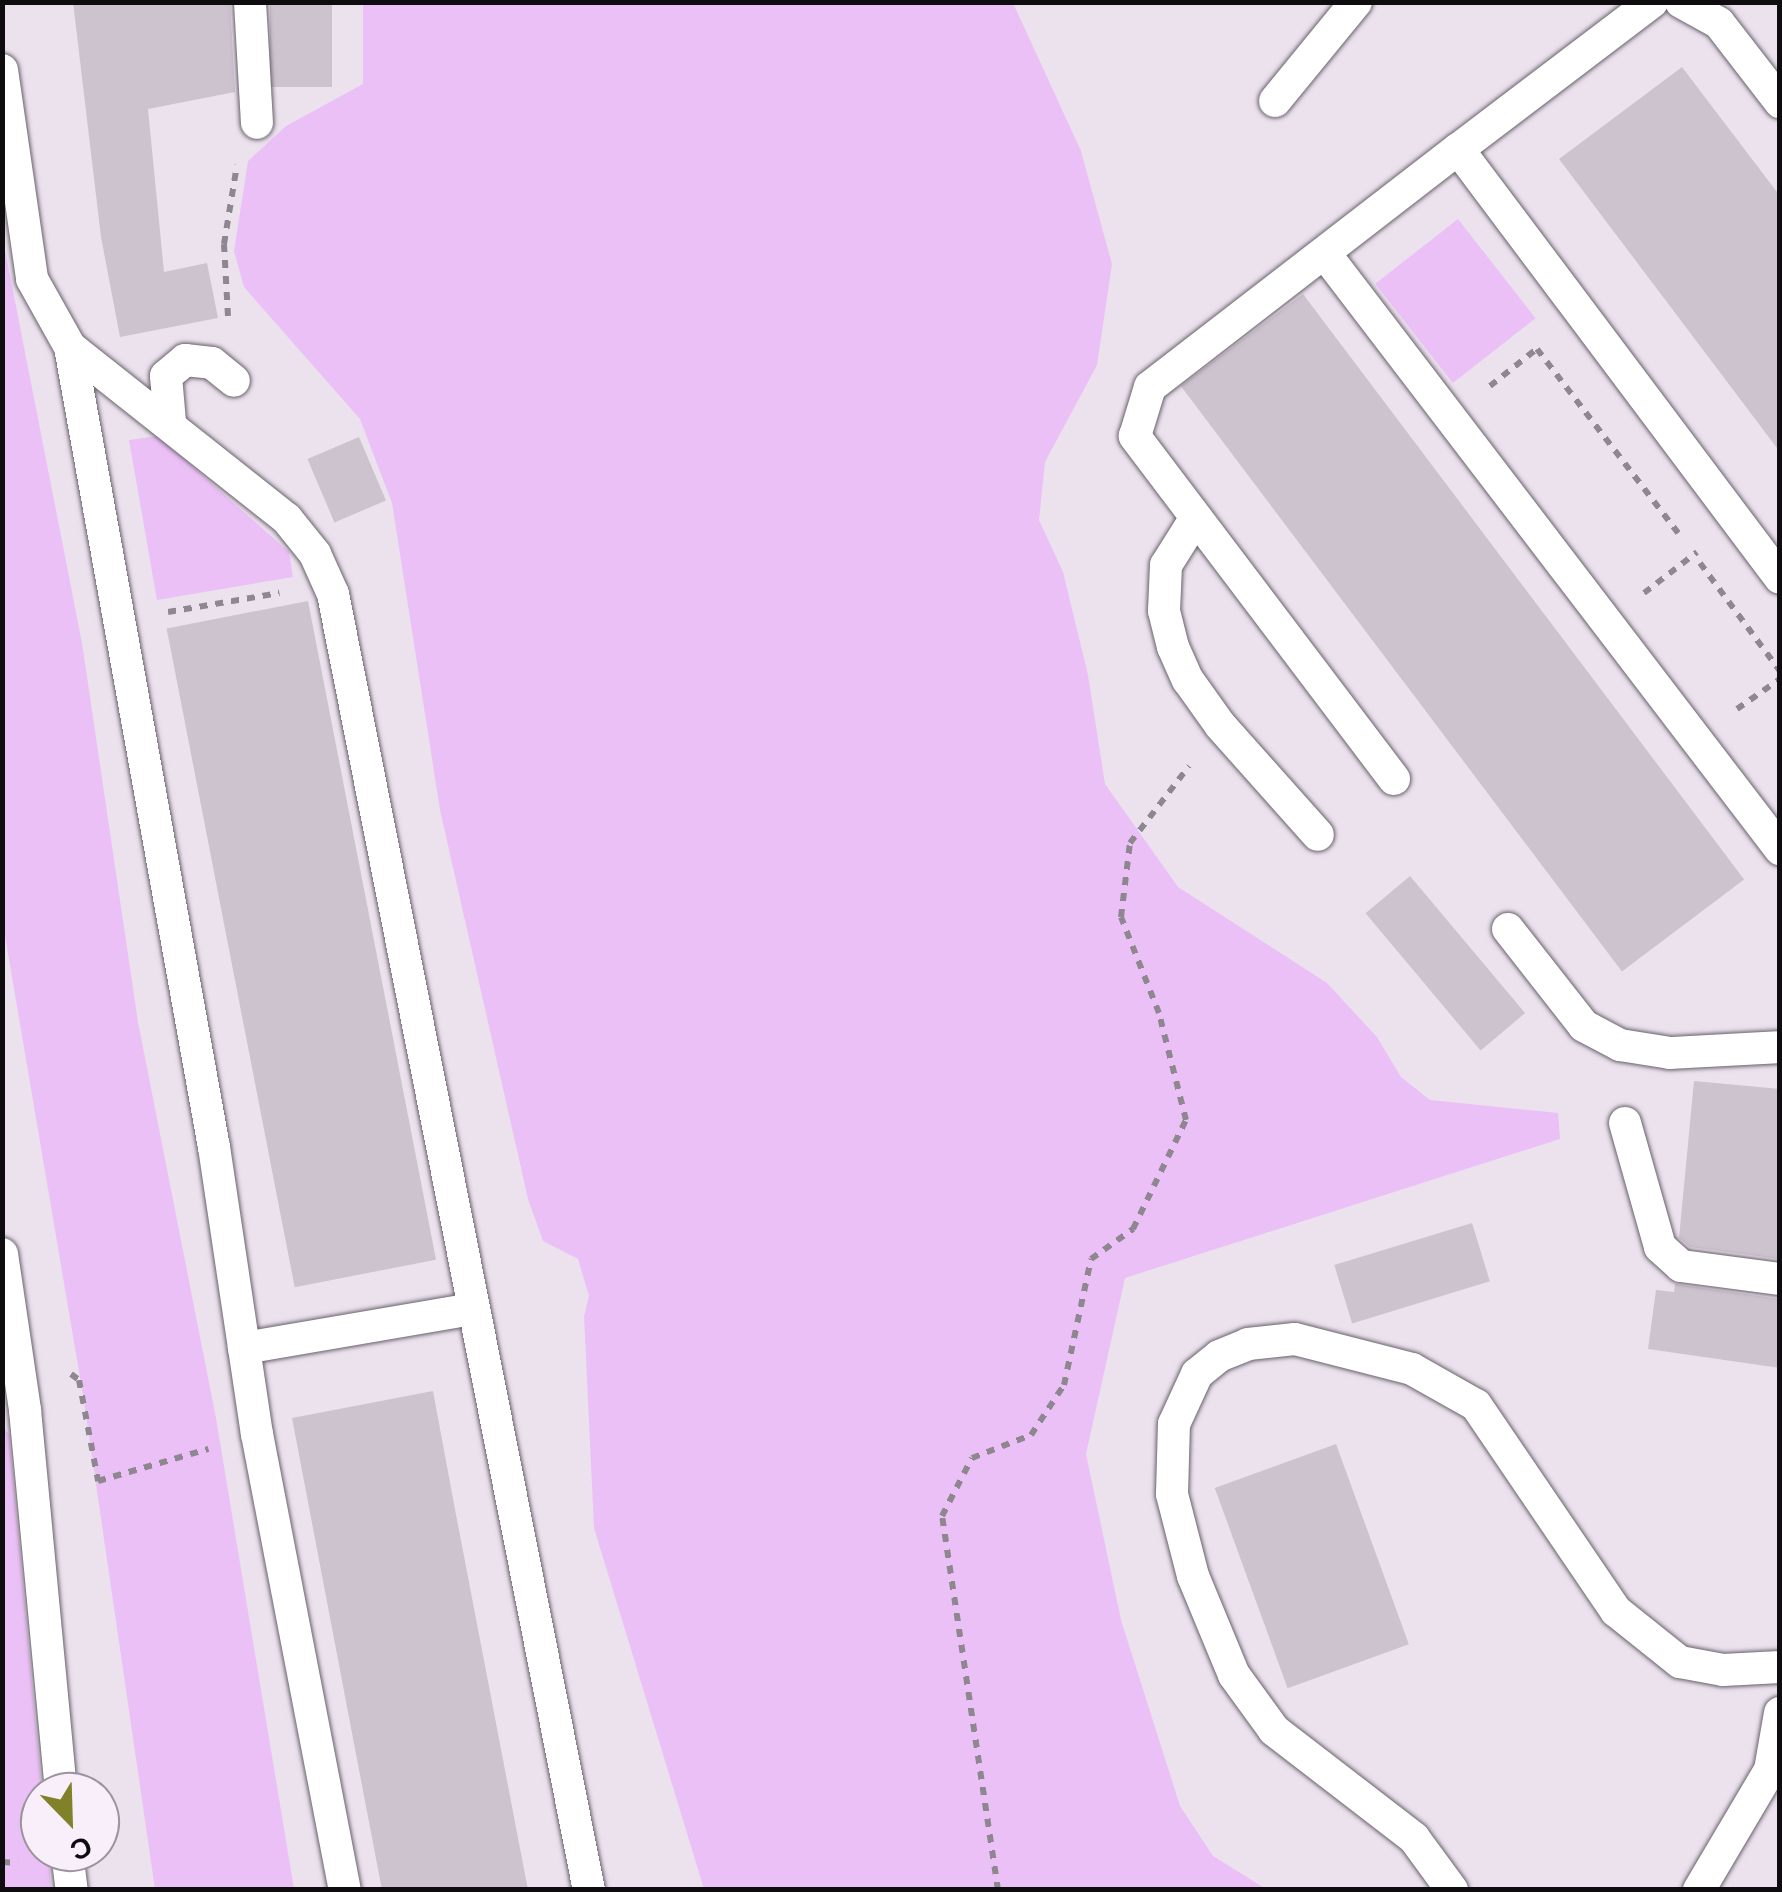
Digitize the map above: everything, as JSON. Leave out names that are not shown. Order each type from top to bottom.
[{"type":"lane","points":[[250,2],[257,123]]},
{"type":"lane","points":[[1275,101],[1356,2]]},
{"type":"lane","points":[[1394,779],[1135,436],[1150,387],[1652,2]]},
{"type":"lane","points":[[1681,2],[1719,23],[1780,102]]},
{"type":"lane","points":[[2,70],[32,280],[70,347],[258,1434],[345,1890]]},
{"type":"lane","points":[[1458,149],[1780,578]]},
{"type":"lane","points":[[1326,255],[1780,849]]},
{"type":"lane","points":[[70,347],[170,422],[287,519],[329,585],[589,1890]]},
{"type":"lane","points":[[170,422],[166,376],[185,360],[223,372]]},
{"type":"lane","points":[[1195,518],[1166,565],[1164,611],[1188,680],[1220,725],[1318,835]]},
{"type":"lane","points":[[1508,929],[1584,1026],[1620,1045],[1670,1053],[1780,1047]]},
{"type":"lane","points":[[1625,1123],[1660,1248],[1682,1266],[1780,1280]]},
{"type":"lane","points":[[2,1254],[25,1410],[58,1772]]},
{"type":"lane","points":[[244,1348],[473,1309]]},
{"type":"lane","points":[[1452,1890],[1414,1838],[1274,1730],[1234,1674],[1194,1576],[1172,1494],[1174,1424],[1196,1374],[1219,1356],[1248,1344],[1296,1339],[1412,1369],[1476,1405],[1616,1611],[1680,1662],[1723,1670],[1780,1667]]},
{"type":"lane","points":[[1699,1890],[1775,1781],[1780,1713]]},
{"type":"path","points":[[223,372],[228,312],[224,244],[230,193],[257,123]]},
{"type":"path","points":[[1451,417],[1582,311]]},
{"type":"path","points":[[1537,349],[1780,671]]},
{"type":"path","points":[[1606,622],[1740,524]]},
{"type":"path","points":[[120,620],[329,585]]},
{"type":"path","points":[[998,1890],[942,1516],[972,1458],[1031,1435],[1064,1385],[1091,1259],[1134,1230],[1186,1120],[1159,1013],[1122,917],[1130,844],[1220,725]]},
{"type":"path","points":[[79,1380],[98,1481],[258,1434]]},
{"type":"shaded area","points":[[363,3],[1013,3],[1081,151],[1112,264],[1097,365],[1045,462],[1039,520],[1063,572],[1088,675],[1105,784],[1178,887],[1327,983],[1377,1037],[1401,1077],[1430,1100],[1558,1113],[1560,1139],[1125,1278],[1086,1454],[1121,1620],[1180,1806],[1213,1856],[1266,1889],[704,1889],[594,1528],[584,1316],[589,1296],[578,1259],[543,1241],[528,1199],[440,810],[392,503],[360,419],[244,287],[234,251],[248,161],[286,126],[363,84]]},
{"type":"shaded area","points":[[1458,219],[1536,318],[1453,383],[1375,284]]},
{"type":"shaded area","points":[[3,240],[82,643],[138,1022],[216,1418],[294,1889],[155,1889],[83,1395],[3,924]]},
{"type":"shaded area","points":[[158,436],[289,552],[293,577],[157,600],[129,440]]},
{"type":"shaded area","points":[[2,1426],[9,1434],[40,1772],[20,1772],[20,1872],[50,1872],[51,1889],[3,1889]]},
{"type":"building","points":[[73,2],[230,2],[235,92],[148,109],[164,272],[207,263],[218,318],[120,337],[101,237]]},
{"type":"building","points":[[270,2],[332,2],[332,87],[270,87]]},
{"type":"building","points":[[1682,67],[1780,196],[1780,452],[1559,159]]},
{"type":"building","points":[[1303,294],[1744,879],[1622,971],[1181,386]]},
{"type":"building","points":[[359,437],[386,501],[334,522],[307,459]]},
{"type":"building","points":[[308,601],[436,1260],[295,1287],[167,628]]},
{"type":"building","points":[[1410,876],[1525,1013],[1481,1050],[1366,913]]},
{"type":"building","points":[[1694,1081],[1780,1089],[1780,1259],[1690,1247],[1679,1238]]},
{"type":"building","points":[[1472,1223],[1490,1281],[1352,1323],[1334,1265]]},
{"type":"building","points":[[1675,1284],[1780,1299],[1780,1368],[1648,1349],[1656,1290],[1674,1292]]},
{"type":"building","points":[[433,1391],[528,1890],[382,1890],[347,1707],[292,1418]]},
{"type":"building","points":[[1336,1444],[1409,1644],[1288,1688],[1215,1488]]}]
